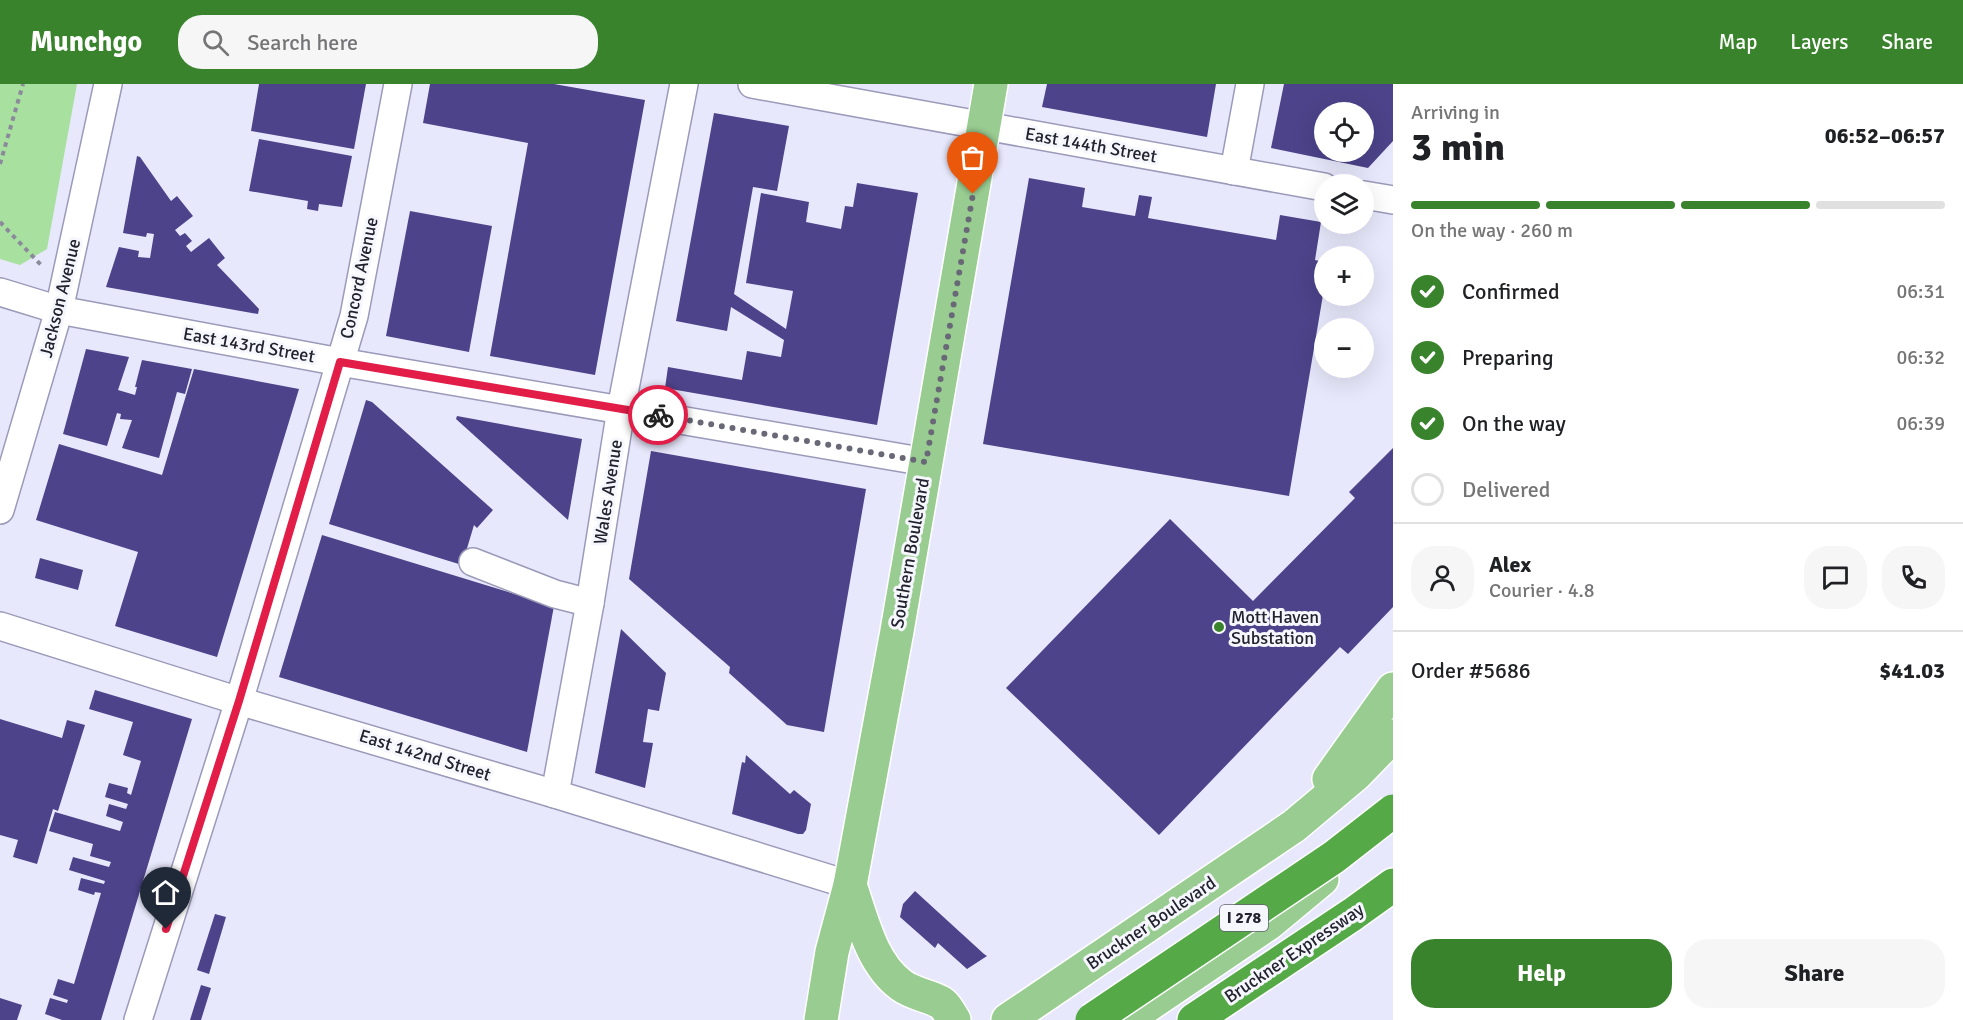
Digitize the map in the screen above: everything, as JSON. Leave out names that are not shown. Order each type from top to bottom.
[{"type":"highway","name":"I 278","points":[[1092,1020],[1334,857],[1393,811]]},
{"type":"highway","name":"Bruckner Expressway","points":[[1194,1020],[1393,885]]},
{"type":"main road","name":"Southern Boulevard","points":[[821,1020],[832,952],[850,885],[991,84]]},
{"type":"main road","name":"Bruckner Boulevard","points":[[1294,826],[1393,689]]},
{"type":"main road","name":"Bruckner Boulevard","points":[[1008,1020],[1294,826],[1356,774],[1393,736]]},
{"type":"main road","points":[[1126,1020],[1269,923],[1322,880],[1393,803]]},
{"type":"main road","points":[[1252,968],[1318,904],[1342,859]]},
{"type":"main road","points":[[1175,1020],[1340,909],[1393,868]]},
{"type":"main road","points":[[850,885],[879,960],[899,984],[912,992],[942,1002],[954,1020]]},
{"type":"street","name":"Jackson Avenue","points":[[0,510],[6,468],[59,310],[108,84]]},
{"type":"street","name":"Concord Avenue","points":[[138,1020],[239,701],[354,316],[398,84]]},
{"type":"street","name":"Wales Avenue","points":[[555,794],[590,603],[621,409],[684,84]]},
{"type":"street","name":"East 144th Street","points":[[752,84],[1314,186]]},
{"type":"street","points":[[1234,171],[1250,84]]},
{"type":"street","name":"East 143rd Street","points":[[0,292],[59,310],[340,362],[926,462]]},
{"type":"street","points":[[473,562],[555,594],[590,603]]},
{"type":"street","name":"East 142nd Street","points":[[0,626],[239,701],[555,794],[850,885]]},
{"type":"path","points":[[0,164],[23,84]]},
{"type":"path","points":[[0,222],[46,269]]},
{"type":"green space","points":[[0,84],[77,84],[47,249],[20,265],[0,259]]},
{"type":"building","points":[[259,84],[366,84],[354,149],[251,131]]},
{"type":"building","points":[[430,84],[554,84],[645,100],[595,375],[490,356],[528,143],[423,123]]},
{"type":"building","points":[[1047,84],[1216,84],[1207,137],[1042,107]]},
{"type":"building","points":[[1284,84],[1393,84],[1393,141],[1374,162],[1374,102],[1314,102],[1314,157],[1271,148]]},
{"type":"building","points":[[714,113],[789,126],[777,191],[753,187],[734,294],[786,329],[793,291],[746,283],[761,193],[809,202],[806,222],[841,229],[845,206],[853,207],[857,183],[918,193],[877,425],[665,388],[668,367],[742,380],[747,351],[781,357],[784,340],[731,307],[727,331],[676,321]]},
{"type":"building","points":[[259,139],[352,156],[342,207],[319,204],[318,211],[307,209],[308,201],[249,191]]},
{"type":"building","points":[[137,156],[171,201],[177,196],[193,216],[175,230],[180,236],[185,233],[192,241],[186,246],[191,252],[209,238],[225,258],[217,265],[259,309],[258,314],[106,287],[119,247],[139,251],[138,257],[150,258],[154,234],[147,233],[146,237],[123,233]]},
{"type":"building","points":[[1339,162],[1374,162],[1368,168]]},
{"type":"building","points":[[1029,178],[1085,188],[1082,207],[1135,216],[1139,195],[1152,197],[1148,218],[1276,240],[1280,215],[1314,221],[1314,234],[1319,234],[1317,246],[1314,246],[1314,306],[1321,306],[1319,318],[1314,318],[1314,348],[1289,496],[983,444]]},
{"type":"building","points":[[410,211],[492,226],[469,352],[386,336]]},
{"type":"building","points":[[86,349],[129,357],[118,390],[135,395],[142,360],[192,369],[185,394],[177,392],[159,458],[122,448],[132,420],[120,419],[121,414],[117,413],[107,446],[63,434]]},
{"type":"building","points":[[194,369],[299,389],[217,657],[115,626],[138,552],[36,520],[59,444],[162,475]]},
{"type":"building","points":[[366,400],[372,402],[493,510],[477,528],[474,525],[462,565],[329,524]]},
{"type":"building","points":[[457,416],[582,439],[568,520],[456,419]]},
{"type":"building","name":"Mott Haven Substation","points":[[1393,448],[1393,607],[1348,654],[1340,647],[1159,835],[1006,688],[1170,519],[1253,601],[1355,498],[1349,492]]},
{"type":"building","points":[[651,451],[866,489],[824,732],[787,725],[729,673],[730,667],[629,579]]},
{"type":"building","points":[[322,535],[554,606],[527,752],[279,677]]},
{"type":"building","points":[[40,558],[83,570],[78,590],[35,578]]},
{"type":"building","points":[[621,629],[666,673],[659,711],[648,709],[643,742],[653,743],[645,788],[595,773]]},
{"type":"building","points":[[95,690],[192,719],[101,1020],[62,1020],[45,1014],[50,998],[67,1003],[68,1000],[53,995],[58,979],[74,984],[101,893],[95,892],[94,895],[78,890],[81,878],[104,884],[105,881],[69,870],[73,857],[109,867],[111,862],[90,856],[93,844],[49,831],[55,812],[120,831],[123,822],[106,816],[109,804],[126,809],[128,804],[105,797],[109,783],[128,788],[127,793],[131,795],[141,761],[123,755],[133,722],[89,709]]},
{"type":"building","points":[[0,719],[62,738],[67,720],[85,725],[58,811],[53,809],[37,864],[13,857],[18,840],[0,835]]},
{"type":"building","points":[[746,755],[790,794],[794,790],[811,804],[806,830],[803,834],[732,814],[742,762],[745,763]]},
{"type":"building","points":[[915,891],[987,956],[967,969],[938,943],[935,948],[900,917],[903,904]]},
{"type":"building","points":[[215,914],[226,917],[209,974],[197,970]]},
{"type":"building","points":[[201,985],[211,988],[201,1020],[190,1020]]},
{"type":"building","points":[[0,998],[22,1005],[17,1020],[0,1020]]},
{"type":"way so far","points":[[658,415],[926,462],[973,194]]},
{"type":"place","name":"Mott Haven Substation","points":[[1219,627]]},
{"type":"route","points":[[166,929],[239,701],[340,362],[658,415]]}]
